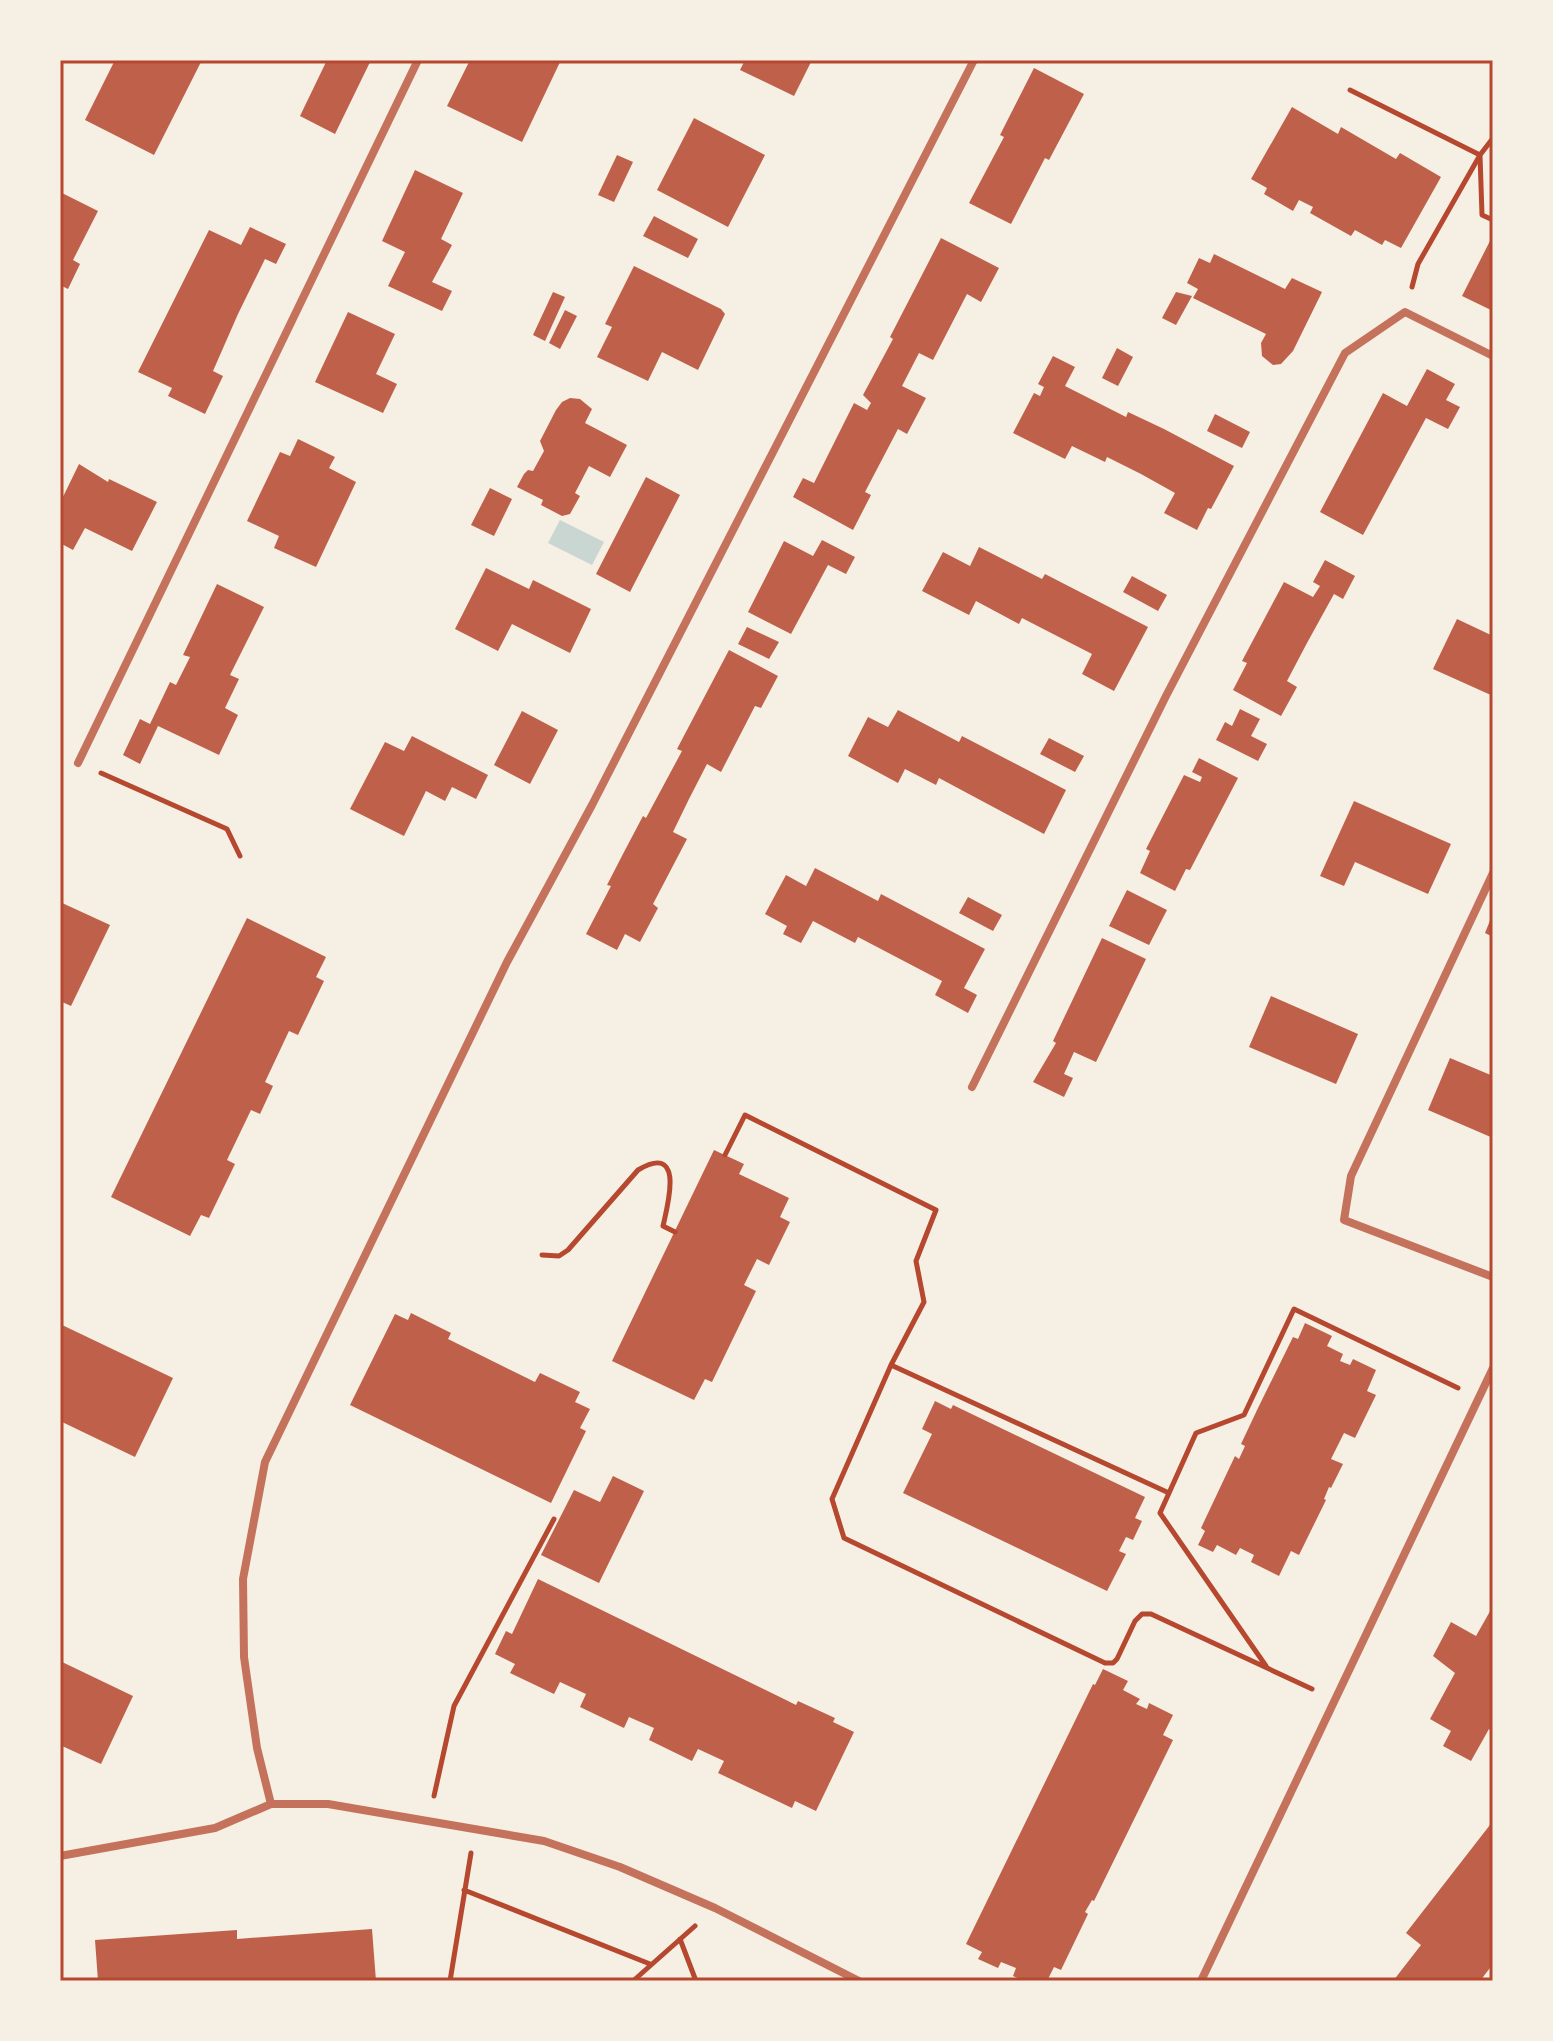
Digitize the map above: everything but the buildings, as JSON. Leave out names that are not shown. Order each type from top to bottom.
[{"type":"street","points":[[78,763],[418,60]]},
{"type":"street","points":[[271,1804],[257,1748],[244,1657],[243,1579],[265,1462],[507,962],[607,777],[974,60]]},
{"type":"street","points":[[972,1087],[1173,683],[1345,353],[1405,312],[1493,356]]},
{"type":"street","points":[[1493,873],[1351,1176],[1344,1220],[1493,1277]]},
{"type":"street","points":[[1201,1981],[1493,1368]]},
{"type":"street","points":[[60,1856],[215,1828],[271,1804],[328,1804],[544,1841],[620,1867],[715,1908],[859,1981]]},
{"type":"path","points":[[1350,90],[1480,155]]},
{"type":"path","points":[[1405,312],[1418,264],[1480,155],[1493,138]]},
{"type":"path","points":[[1480,155],[1482,215],[1493,220]]},
{"type":"path","points":[[78,763],[227,829],[240,856]]},
{"type":"path","points":[[725,1155],[745,1115],[936,1210],[916,1261],[924,1302],[891,1365],[832,1499],[844,1538],[1105,1663],[1113,1663],[1117,1659],[1135,1621],[1142,1614],[1151,1614],[1334,1700]]},
{"type":"path","points":[[542,1255],[559,1256],[568,1250],[638,1170],[649,1164],[661,1164],[669,1171],[672,1183],[663,1226],[675,1232]]},
{"type":"path","points":[[1267,1666],[1160,1513],[1196,1433],[1244,1415],[1294,1309],[1479,1398]]},
{"type":"path","points":[[891,1365],[1169,1493]]},
{"type":"path","points":[[429,1821],[454,1706],[554,1519]]},
{"type":"path","points":[[450,1981],[476,1828]]},
{"type":"path","points":[[464,1890],[650,1964]]},
{"type":"path","points":[[633,1981],[715,1908]]},
{"type":"path","points":[[680,1939],[696,1981]]},
{"type":"shaded area","points":[[560,520],[604,542],[592,565],[548,543]]}]
